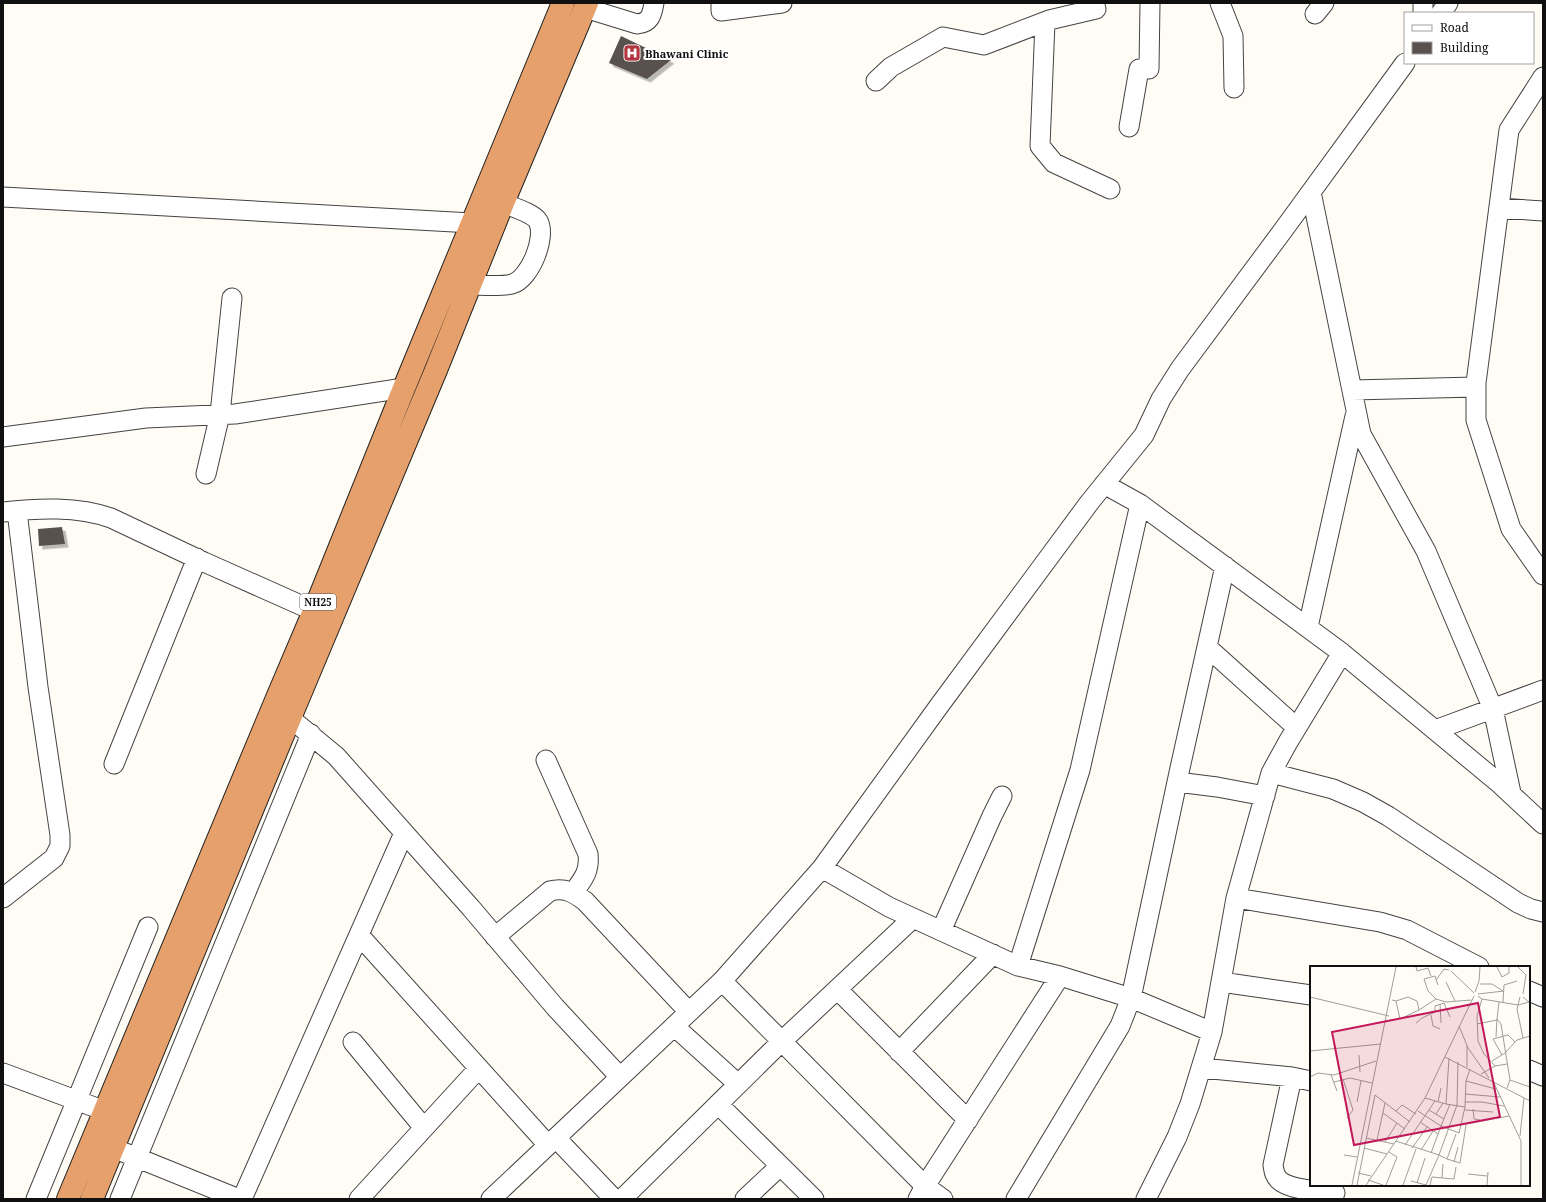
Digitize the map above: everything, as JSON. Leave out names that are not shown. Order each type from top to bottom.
[{"type":"highway","name":"NH25","points":[[68,1199],[314,611],[404,388],[564,3]]},
{"type":"highway","name":"NH25","points":[[92,1199],[290,718],[436,370],[503,202],[586,5]]},
{"type":"street","points":[[586,5],[637,24],[644,23],[649,20],[654,3]]},
{"type":"street","points":[[721,3],[721,11],[782,3]]},
{"type":"street","points":[[876,81],[891,67],[943,37],[984,45],[1045,22],[1096,9],[1094,3]]},
{"type":"street","points":[[1129,127],[1139,69],[1149,69],[1150,3]]},
{"type":"street","points":[[1220,3],[1233,36],[1234,88]]},
{"type":"street","points":[[1442,12],[1448,3]]},
{"type":"street","points":[[1045,22],[1040,146],[1054,163],[1110,189]]},
{"type":"street","points":[[491,1199],[722,981],[822,868],[943,700],[1104,484],[1144,435],[1161,399],[1180,369],[1404,64]]},
{"type":"street","points":[[1543,77],[1509,130],[1476,388],[1476,420],[1511,529],[1543,575]]},
{"type":"street","points":[[1311,192],[1361,434],[1426,551],[1493,709],[1510,793]]},
{"type":"street","points":[[3,197],[472,223]]},
{"type":"street","points":[[469,285],[512,284],[522,280],[534,260],[540,235],[540,229],[537,221],[531,215],[503,202]]},
{"type":"street","points":[[1499,208],[1543,211]]},
{"type":"street","points":[[206,474],[220,414],[232,298]]},
{"type":"street","points":[[3,437],[146,418],[235,414],[404,388]]},
{"type":"street","points":[[1352,390],[1476,388]]},
{"type":"street","points":[[1308,627],[1356,410]]},
{"type":"street","points":[[1104,484],[1140,504],[1342,653],[1510,793],[1543,824]]},
{"type":"street","points":[[1018,966],[1080,770],[1140,504]]},
{"type":"street","points":[[3,898],[54,858],[60,846],[60,835],[38,687],[10,512],[30,509],[95,512],[314,611]]},
{"type":"street","points":[[114,764],[197,558]]},
{"type":"street","points":[[1016,1199],[1120,1026],[1131,998],[1225,566]]},
{"type":"street","points":[[1207,647],[1296,727]]},
{"type":"street","points":[[1146,1199],[1177,1137],[1202,1068],[1212,1032],[1222,982],[1236,898],[1271,773],[1296,727],[1342,653]]},
{"type":"street","points":[[1435,730],[1543,690]]},
{"type":"street","points":[[290,718],[336,756],[495,936],[555,1008],[620,1078]]},
{"type":"street","points":[[120,1199],[311,734]]},
{"type":"street","points":[[546,760],[588,854],[589,864],[586,874],[573,893]]},
{"type":"street","points":[[1271,773],[1333,789],[1363,802],[1388,816],[1518,903],[1531,909],[1543,912]]},
{"type":"street","points":[[1177,782],[1217,787],[1265,796]]},
{"type":"street","points":[[942,931],[1002,796]]},
{"type":"street","points":[[242,1199],[404,833]]},
{"type":"street","points":[[822,868],[889,907],[1018,966],[1060,976],[1131,998],[1212,1032]]},
{"type":"street","points":[[495,936],[550,891],[556,889],[566,890],[585,901],[689,1012]]},
{"type":"street","points":[[1236,898],[1380,922],[1407,930],[1476,966]]},
{"type":"street","points":[[622,1199],[782,1041],[838,990],[912,918]]},
{"type":"street","points":[[36,1199],[148,927]]},
{"type":"street","points":[[359,935],[479,1068],[552,1141],[614,1199]]},
{"type":"street","points":[[900,1052],[993,954]]},
{"type":"street","points":[[922,1193],[1060,976]]},
{"type":"street","points":[[722,981],[782,1041],[922,1193],[943,1199]]},
{"type":"street","points":[[1222,982],[1310,995]]},
{"type":"street","points":[[838,990],[968,1120]]},
{"type":"street","points":[[674,1026],[738,1084]]},
{"type":"street","points":[[353,1042],[424,1128]]},
{"type":"street","points":[[359,1199],[479,1068]]},
{"type":"street","points":[[1202,1068],[1292,1077],[1310,1081]]},
{"type":"street","points":[[1530,1070],[1543,1076]]},
{"type":"street","points":[[3,1073],[105,1111]]},
{"type":"street","points":[[1292,1077],[1273,1165],[1274,1173],[1279,1180],[1287,1185],[1335,1192]]},
{"type":"street","points":[[718,1104],[814,1199]]},
{"type":"street","points":[[113,1148],[239,1199]]},
{"type":"street","points":[[745,1199],[780,1166]]},
{"type":"building","points":[[621,36],[671,60],[647,79],[609,63]]},
{"type":"building","points":[[62,527],[65,544],[39,546],[38,529]]},
{"type":"place","name":"Bhawani Clinic","points":[[632,53]]}]
